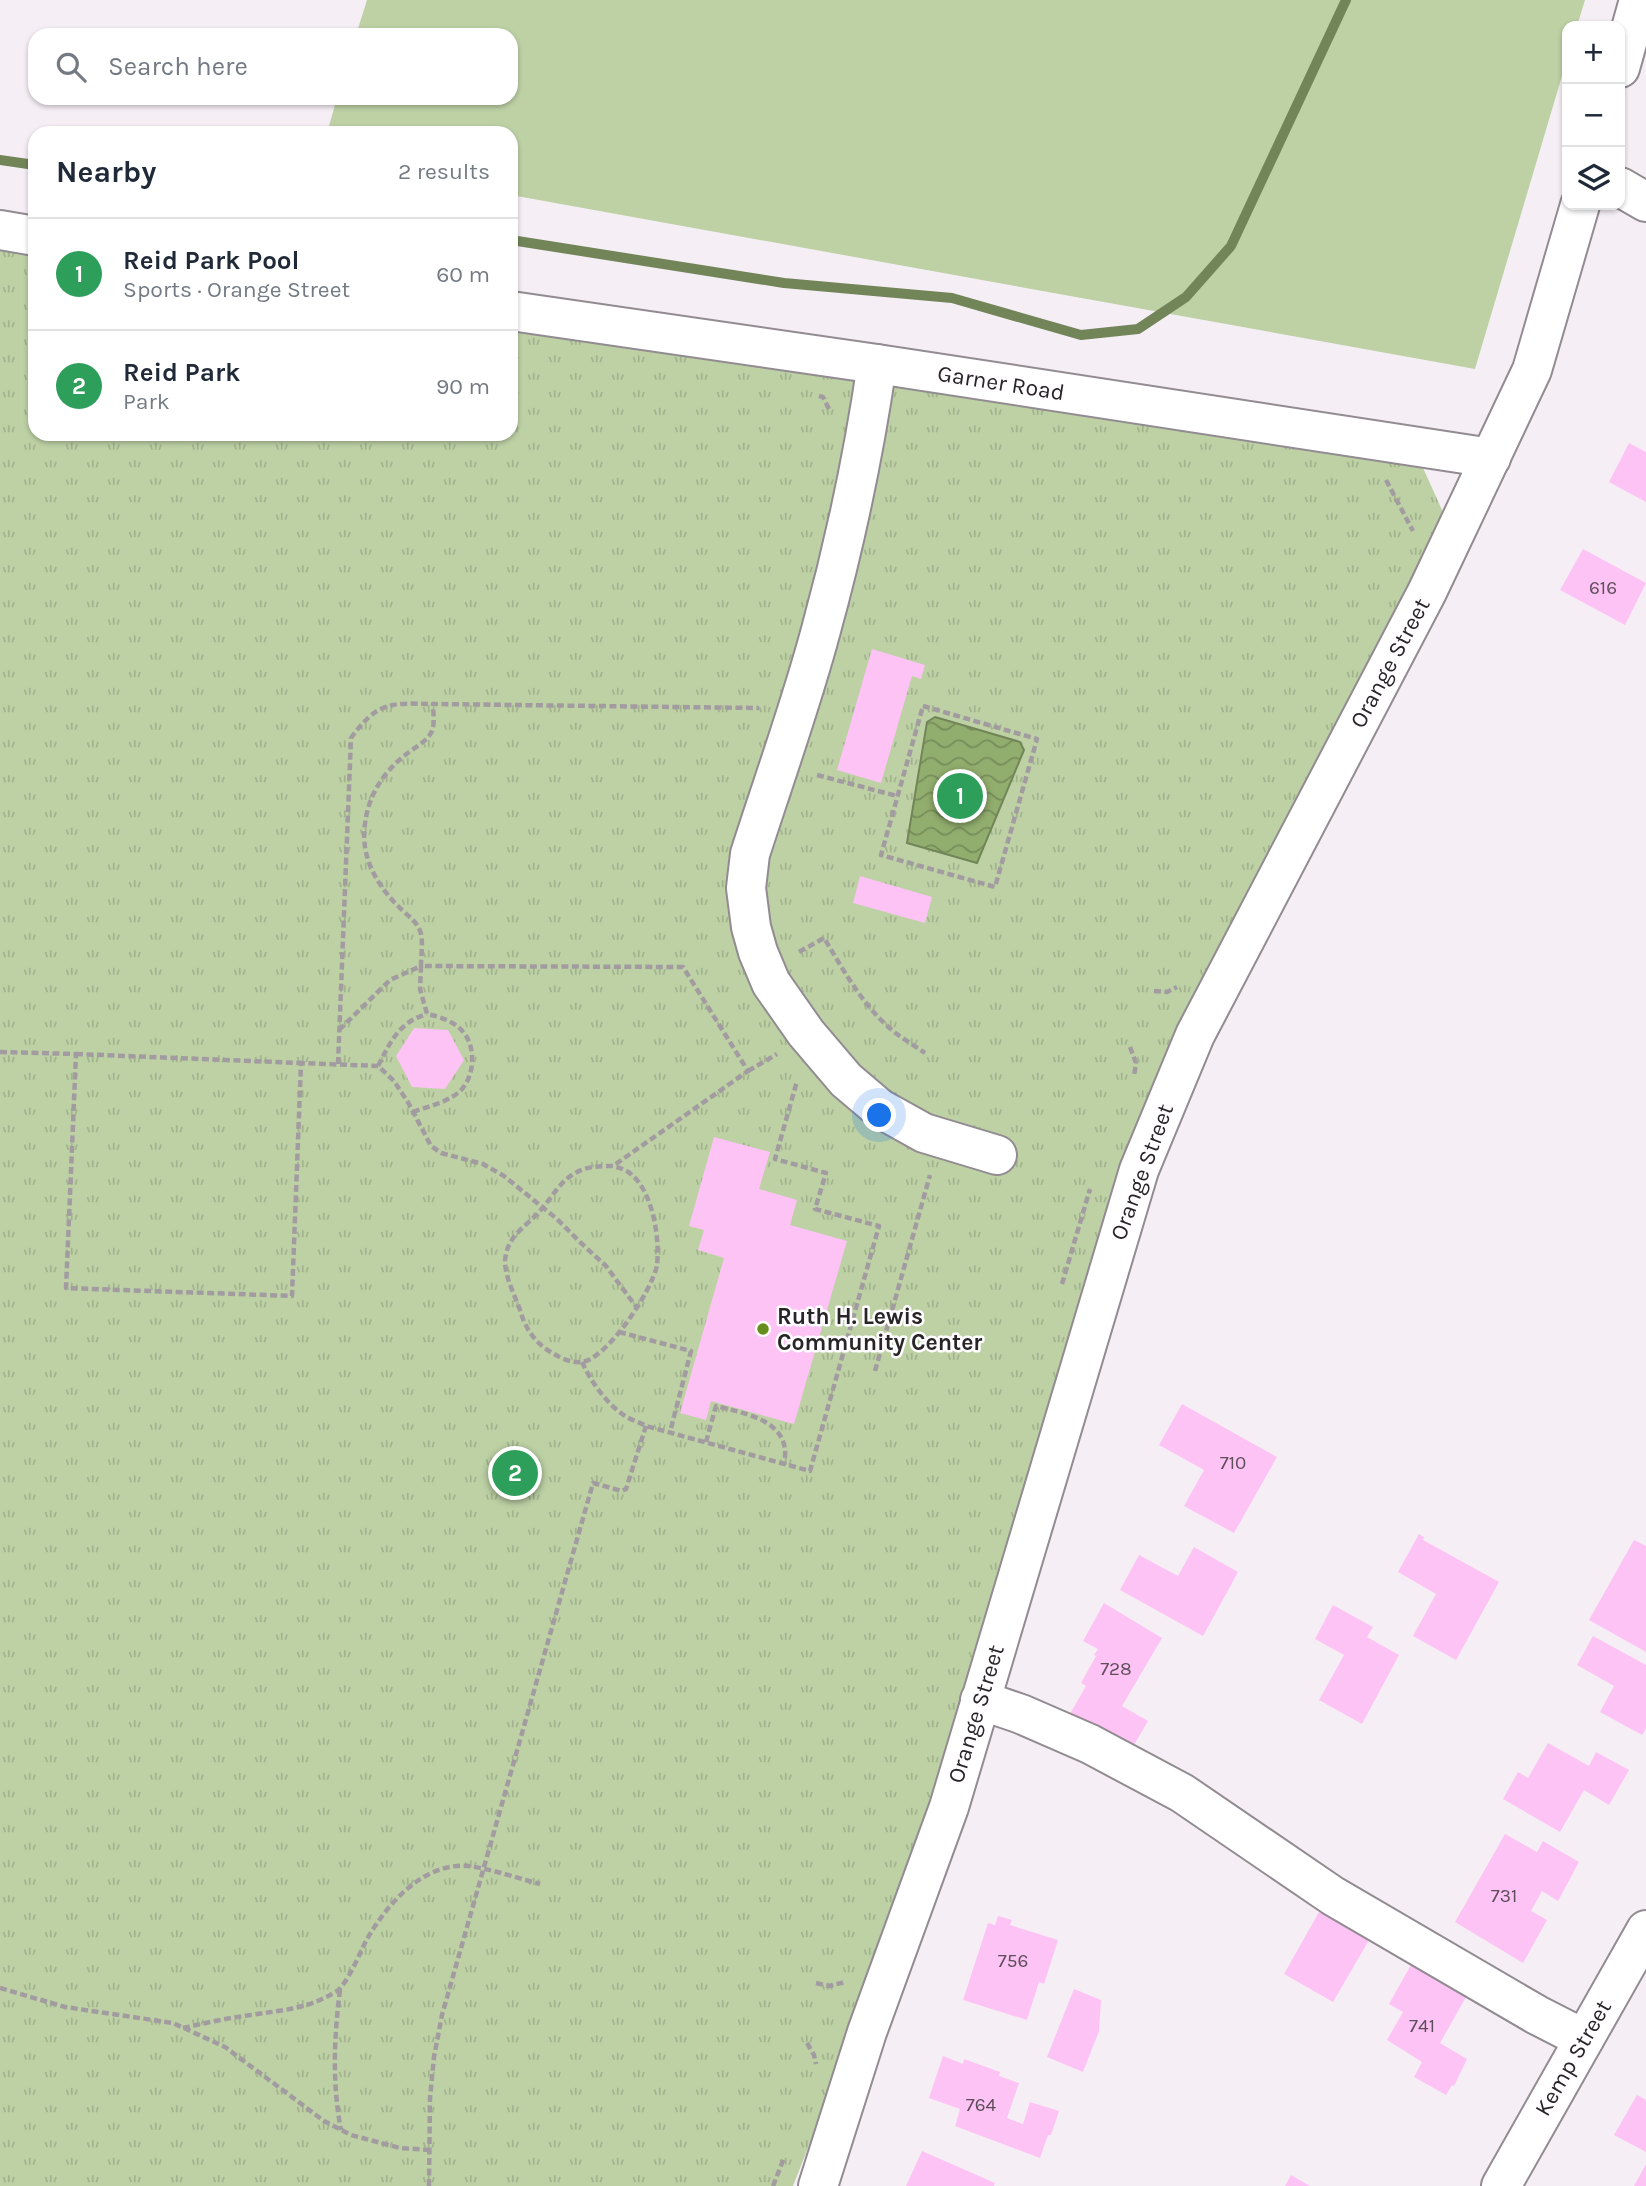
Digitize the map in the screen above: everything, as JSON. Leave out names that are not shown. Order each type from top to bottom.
[{"type":"street","points":[[1625,50],[1639,0]]},
{"type":"street","points":[[1625,190],[1646,202]]},
{"type":"street","name":"Orange Street","points":[[818,2186],[867,2032],[948,1807],[1139,1170],[1195,1035],[1427,592],[1532,370],[1579,210]]},
{"type":"street","points":[[0,230],[28,235]]},
{"type":"street","name":"Garner Road","points":[[518,312],[1491,458]]},
{"type":"street","points":[[877,364],[840,554],[821,631],[750,854],[746,888],[751,927],[771,983],[806,1033],[846,1080],[879,1108],[924,1133],[997,1155]]},
{"type":"street","points":[[981,1700],[1090,1744],[1182,1793],[1333,1896],[1536,2015],[1584,2039]]},
{"type":"street","name":"Kemp Street","points":[[1501,2186],[1646,1930]]},
{"type":"path","points":[[812,394],[823,397],[832,417]]},
{"type":"path","points":[[1384,478],[1419,542]]},
{"type":"path","points":[[428,1014],[420,989],[421,933],[415,921],[399,908],[386,892],[368,863],[365,853],[365,823],[372,793],[404,755],[432,731],[433,704]]},
{"type":"path","points":[[338,1064],[351,738],[364,721],[386,705],[767,708]]},
{"type":"path","points":[[923,706],[1037,739],[995,887],[881,855],[897,796],[923,706]]},
{"type":"path","points":[[813,785],[820,763]]},
{"type":"path","points":[[816,775],[897,796]]},
{"type":"path","points":[[797,953],[824,938],[865,1002],[892,1030],[925,1053]]},
{"type":"path","points":[[339,1030],[390,979],[421,966],[683,967],[748,1071]]},
{"type":"path","points":[[1154,991],[1167,992],[1184,980]]},
{"type":"path","points":[[379,1066],[400,1029],[413,1018],[428,1014],[445,1017],[461,1029],[469,1041],[472,1055],[471,1074],[461,1089],[450,1098],[413,1112]]},
{"type":"path","points":[[0,1052],[379,1066],[394,1081],[431,1146],[441,1153],[483,1164],[504,1176],[557,1219],[607,1266],[637,1308]]},
{"type":"path","points":[[76,1054],[66,1288],[292,1296],[301,1063]]},
{"type":"path","points":[[613,1166],[748,1071],[778,1054],[786,1056]]},
{"type":"path","points":[[582,1362],[604,1396],[625,1416],[646,1426],[810,1471],[879,1226],[815,1209],[826,1173],[775,1158],[798,1077],[805,1084]]},
{"type":"path","points":[[613,1166],[625,1170],[643,1188],[653,1215],[657,1266],[648,1290],[612,1341],[596,1356],[582,1362],[565,1360],[546,1350],[525,1325],[505,1260],[509,1245],[562,1183],[577,1172],[593,1167],[613,1166]]},
{"type":"path","points":[[875,1371],[933,1167]]},
{"type":"path","points":[[619,1332],[691,1351],[670,1432]]},
{"type":"path","points":[[706,1442],[716,1406],[744,1413],[765,1421],[778,1431],[785,1443],[784,1464]]},
{"type":"path","points":[[429,2186],[430,2098],[442,2015],[593,1483],[622,1491],[626,1489],[646,1426]]},
{"type":"path","points":[[341,2130],[334,2059],[340,1989],[374,1927],[394,1901],[412,1885],[449,1868],[466,1866],[540,1884]]},
{"type":"path","points":[[0,1988],[65,2007],[173,2023],[225,2048],[324,2121],[341,2130],[370,2142],[429,2150]]},
{"type":"path","points":[[182,2028],[287,2011],[317,2002],[340,1989]]},
{"type":"green space","points":[[367,0],[1585,0],[1579,21],[1562,21],[1562,76],[1475,369],[518,196],[518,126],[329,126],[335,105],[518,105],[518,28],[358,28]]},
{"type":"green space","points":[[0,247],[28,251],[28,441],[518,441],[518,326],[1419,459],[1447,521],[1124,1154],[936,1792],[836,2077],[793,2186],[0,2186]]},
{"type":"water","points":[[935,717],[1020,742],[1024,750],[977,863],[907,843],[927,722]]},
{"type":"building","points":[[1629,443],[1646,452],[1646,502],[1609,482]]},
{"type":"building","points":[[1583,549],[1646,583],[1625,625],[1560,590]]},
{"type":"building","points":[[872,649],[925,665],[921,679],[912,676],[881,783],[837,770]]},
{"type":"building","points":[[860,876],[932,897],[925,923],[853,903]]},
{"type":"building","points":[[414,1028],[448,1030],[464,1060],[445,1089],[412,1087],[396,1056]]},
{"type":"building","name":"Ruth H. Lewis Community Center","points":[[714,1137],[770,1152],[759,1189],[797,1200],[790,1225],[847,1241],[794,1424],[711,1401],[706,1420],[680,1413],[724,1258],[698,1250],[704,1230],[689,1226]]},
{"type":"building","points":[[1182,1404],[1277,1457],[1234,1533],[1184,1506],[1204,1470],[1159,1445]]},
{"type":"building","points":[[1419,1534],[1424,1537],[1423,1540],[1499,1582],[1456,1660],[1413,1636],[1436,1594],[1398,1572]]},
{"type":"building","points":[[1634,1540],[1646,1546],[1646,1652],[1589,1620]]},
{"type":"building","points":[[1194,1547],[1238,1572],[1203,1636],[1120,1590],[1139,1555],[1178,1576]]},
{"type":"building","points":[[1104,1603],[1162,1638],[1122,1706],[1148,1721],[1131,1750],[1070,1714],[1086,1686],[1081,1683],[1098,1649],[1083,1641]]},
{"type":"building","points":[[1333,1605],[1373,1627],[1367,1637],[1399,1655],[1362,1724],[1319,1700],[1344,1655],[1315,1639]]},
{"type":"building","points":[[1593,1636],[1646,1665],[1646,1728],[1642,1735],[1600,1712],[1614,1686],[1577,1665]]},
{"type":"building","points":[[1548,1743],[1589,1766],[1596,1752],[1629,1770],[1609,1805],[1584,1790],[1560,1832],[1503,1799],[1518,1772],[1528,1778]]},
{"type":"building","points":[[1505,1834],[1537,1852],[1543,1841],[1579,1862],[1558,1901],[1542,1891],[1531,1911],[1547,1920],[1523,1963],[1455,1922]]},
{"type":"building","points":[[1319,1912],[1369,1940],[1333,2002],[1284,1974]]},
{"type":"building","points":[[998,1916],[1012,1920],[1010,1925],[1058,1940],[1044,1984],[1039,1982],[1027,2020],[963,2000],[988,1923],[995,1925]]},
{"type":"building","points":[[1412,1963],[1466,1997],[1440,2043],[1467,2059],[1454,2086],[1452,2085],[1446,2095],[1414,2077],[1422,2062],[1387,2040],[1403,2012],[1389,2004]]},
{"type":"building","points":[[1074,1989],[1101,2000],[1099,2031],[1083,2072],[1047,2057]]},
{"type":"building","points":[[943,2056],[963,2064],[964,2059],[1000,2072],[999,2076],[1019,2083],[1007,2118],[1023,2124],[1030,2102],[1059,2111],[1040,2158],[955,2126],[960,2109],[929,2098]]},
{"type":"building","points":[[1637,2095],[1646,2100],[1646,2152],[1614,2135]]},
{"type":"building","points":[[922,2151],[995,2183],[994,2186],[906,2186]]},
{"type":"building","points":[[1646,2164],[1646,2186],[1634,2186]]},
{"type":"building","points":[[1291,2175],[1310,2186],[1285,2186]]},
{"type":"waterway","points":[[518,241],[784,283],[952,298],[1081,335],[1138,329],[1186,297],[1231,246],[1346,0]]},
{"type":"waterway","points":[[0,160],[28,164]]},
{"type":"place","name":"Reid Park Pool","points":[[960,796]]},
{"type":"place","name":"Ruth H. Lewis Community Center","points":[[763,1329]]},
{"type":"place","name":"Reid Park","points":[[515,1473]]}]
